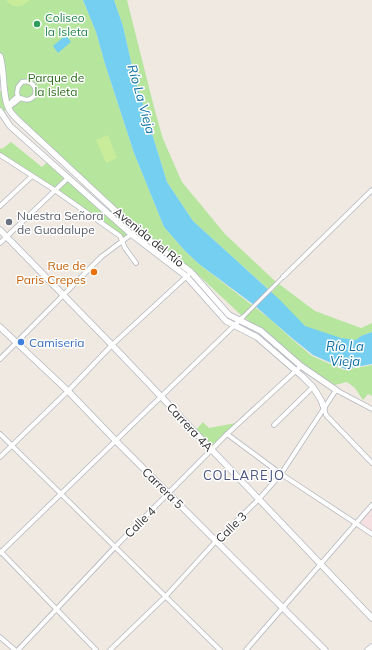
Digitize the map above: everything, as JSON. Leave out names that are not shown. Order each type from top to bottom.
[{"type":"main road","points":[[0,56],[4,72],[2,89],[8,108],[1,113]]},
{"type":"main road","name":"Avenida del Río","points":[[8,108],[17,119],[136,230],[191,272],[229,315],[241,319],[261,331],[299,369],[313,387],[324,408]]},
{"type":"main road","name":"Avenida del Río","points":[[1,113],[10,126],[131,234],[186,276],[226,321],[257,337],[299,369],[336,390]]},
{"type":"main road","name":"Carrera 4A","points":[[0,230],[212,449],[372,618]]},
{"type":"main road","name":"Carrera 5","points":[[0,327],[68,390],[116,441],[325,650]]},
{"type":"main road","points":[[368,650],[372,647]]},
{"type":"street","points":[[22,82],[29,82],[34,85],[35,92],[33,98],[27,100],[20,97],[17,90],[22,82]]},
{"type":"street","points":[[8,108],[20,97]]},
{"type":"street","points":[[0,155],[56,191],[120,236],[125,248],[136,263]]},
{"type":"street","points":[[0,206],[32,176]]},
{"type":"street","points":[[0,243],[68,178]]},
{"type":"street","points":[[96,650],[0,551],[116,441],[372,190]]},
{"type":"street","points":[[0,359],[101,257],[136,230]]},
{"type":"street","points":[[0,457],[112,345],[191,272]]},
{"type":"street","name":"Calle 4","points":[[16,650],[227,434],[299,369]]},
{"type":"street","points":[[274,424],[313,387]]},
{"type":"street","points":[[336,390],[372,409]]},
{"type":"street","name":"Calle 3","points":[[110,650],[166,596],[216,541],[259,499],[281,474],[336,390]]},
{"type":"street","points":[[324,408],[326,415],[372,463]]},
{"type":"street","points":[[0,434],[220,650]]},
{"type":"street","points":[[227,434],[281,474],[372,534]]},
{"type":"street","points":[[246,650],[372,505]]},
{"type":"street","points":[[0,637],[16,650]]},
{"type":"shaded area","points":[[372,509],[372,532],[361,525],[361,522]]},
{"type":"green space","name":"Parque de la Isleta","points":[[0,0],[83,0],[96,32],[134,153],[164,227],[199,264],[270,319],[312,356],[344,370],[372,365],[372,396],[368,394],[363,400],[355,388],[347,382],[335,385],[302,366],[270,336],[242,316],[193,270],[136,230],[8,108],[0,115],[0,91],[2,90],[0,56]]},
{"type":"green space","points":[[6,0],[29,0],[23,5],[14,6]]},
{"type":"green space","points":[[114,0],[127,0],[163,139],[182,182],[225,234],[276,282],[268,289],[193,221],[167,182],[134,75],[123,26]]},
{"type":"green space","points":[[108,135],[117,158],[106,163],[96,140]]},
{"type":"green space","points":[[11,142],[42,167],[49,160],[131,234],[122,241],[120,236],[0,155],[0,148],[2,149]]},
{"type":"green space","points":[[279,284],[315,311],[361,328],[372,323],[372,332],[361,336],[356,340],[351,340],[323,333],[305,326],[271,293]]},
{"type":"green space","points":[[203,422],[209,428],[236,423],[212,448],[196,430]]},
{"type":"water","name":"Río La Vieja","points":[[83,0],[114,0],[123,26],[134,75],[167,182],[193,221],[280,300],[305,326],[341,338],[356,340],[361,336],[372,332],[372,364],[345,369],[313,355],[254,305],[199,264],[164,227],[134,153],[96,32]]},
{"type":"water","points":[[66,35],[71,42],[58,53],[53,46]]},
{"type":"place","name":"Coliseo la Isleta","points":[[37,24]]},
{"type":"place","name":"Nuestra Señora de Guadalupe","points":[[9,222]]},
{"type":"place","name":"Rue de Paris Crepes","points":[[94,272]]},
{"type":"place","name":"Camiseria","points":[[21,342]]},
{"type":"district","name":"COLLAREJO","points":[[244,475]]}]
